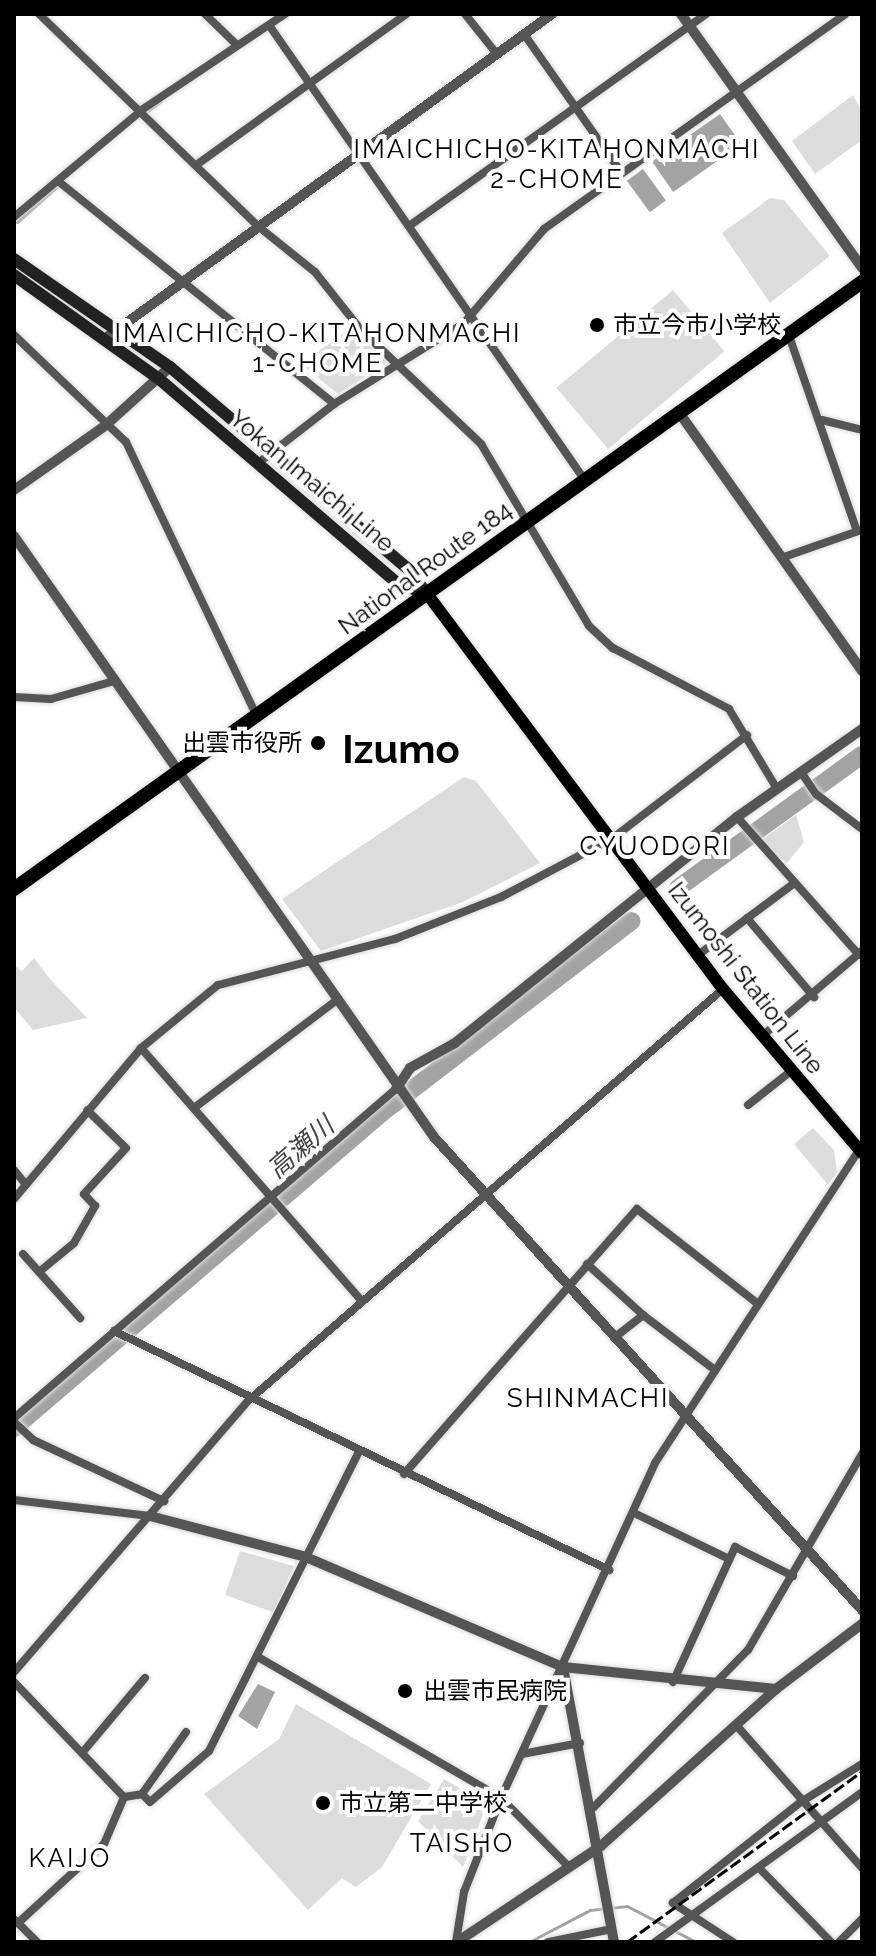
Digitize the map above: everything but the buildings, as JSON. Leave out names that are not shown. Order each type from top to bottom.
[{"type":"highway","name":"National Route 184","points":[[14,889],[862,282]]},
{"type":"main road","name":"Yokan Imaichi Line","points":[[14,259],[116,325],[170,367],[266,452],[409,570],[428,595]]},
{"type":"main road","name":"Yokan Imaichi Line","points":[[14,275],[107,337],[396,582],[428,595]]},
{"type":"main road","name":"Izumoshi Station Line","points":[[428,595],[613,838],[723,989],[790,1072],[861,1150]]},
{"type":"street","points":[[39,14],[199,163],[259,227],[315,272],[361,330],[481,444],[589,626],[613,648],[729,709],[777,789]]},
{"type":"street","points":[[205,14],[237,45]]},
{"type":"street","points":[[14,217],[143,109],[285,14]]},
{"type":"street","points":[[199,163],[406,14]]},
{"type":"street","points":[[465,14],[496,53]]},
{"type":"street","points":[[107,337],[116,325],[359,156],[552,14]]},
{"type":"street","points":[[681,14],[862,268]]},
{"type":"street","points":[[409,226],[706,14]]},
{"type":"street","points":[[257,464],[266,452],[334,404],[401,366],[470,313],[544,229],[845,14]]},
{"type":"street","points":[[269,25],[584,479]]},
{"type":"street","points":[[524,34],[621,172]]},
{"type":"street","points":[[58,181],[334,404]]},
{"type":"street","points":[[781,558],[860,530],[788,333]]},
{"type":"street","points":[[15,339],[126,442],[160,503],[197,601],[258,717]]},
{"type":"street","points":[[14,490],[106,425],[170,367]]},
{"type":"street","points":[[678,411],[862,671]]},
{"type":"street","points":[[822,420],[862,430]]},
{"type":"street","points":[[14,536],[338,999],[396,1089],[484,1190],[619,1334],[687,1415],[862,1610]]},
{"type":"street","points":[[14,697],[51,699],[114,681]]},
{"type":"street","points":[[164,1501],[33,1440],[14,1420],[268,1196],[396,1089],[410,1068],[455,1043],[737,817],[862,729]]},
{"type":"street","points":[[14,1199],[141,1048],[218,985],[312,963],[501,897],[613,838],[747,735]]},
{"type":"street","points":[[801,772],[816,794],[862,829]]},
{"type":"street","points":[[737,817],[792,885],[860,953],[814,997],[761,1037]]},
{"type":"street","points":[[698,955],[792,885]]},
{"type":"street","points":[[747,918],[814,997]]},
{"type":"street","points":[[14,1672],[249,1400],[484,1190],[723,989]]},
{"type":"street","points":[[194,1108],[338,999]]},
{"type":"street","points":[[141,1048],[361,1300]]},
{"type":"street","points":[[748,1105],[790,1072]]},
{"type":"street","points":[[39,1272],[74,1243],[95,1206],[84,1194],[126,1148],[87,1110]]},
{"type":"street","points":[[457,1942],[464,1892],[501,1798],[634,1513],[715,1370],[861,1150]]},
{"type":"street","points":[[14,1170],[26,1185]]},
{"type":"street","points":[[404,1474],[637,1209],[758,1304]]},
{"type":"street","points":[[23,1254],[80,1318]]},
{"type":"street","points":[[587,1264],[643,1315],[715,1370]]},
{"type":"street","points":[[619,1334],[643,1315]]},
{"type":"street","points":[[114,1331],[249,1400],[609,1570]]},
{"type":"street","points":[[142,1794],[150,1802],[209,1751],[359,1452]]},
{"type":"street","points":[[594,1807],[717,1687],[793,1576],[862,1454]]},
{"type":"street","points":[[14,1500],[150,1516],[306,1557],[563,1667],[672,1683],[776,1689]]},
{"type":"street","points":[[634,1513],[729,1559]]},
{"type":"street","points":[[672,1683],[735,1547],[793,1576]]},
{"type":"street","points":[[457,1942],[601,1846],[776,1689],[862,1624]]},
{"type":"street","points":[[258,1657],[501,1798],[569,1867]]},
{"type":"street","points":[[563,1667],[594,1807],[614,1942]]},
{"type":"street","points":[[82,1753],[145,1678]]},
{"type":"street","points":[[14,1682],[124,1797]]},
{"type":"street","points":[[737,1726],[862,1868]]},
{"type":"street","points":[[124,1797],[142,1794],[186,1732]]},
{"type":"street","points":[[522,1754],[580,1743]]},
{"type":"street","points":[[733,1942],[695,1913],[673,1903],[801,1802],[862,1764]]},
{"type":"street","points":[[657,1940],[762,1871],[820,1820],[862,1792]]},
{"type":"street","points":[[37,1942],[16,1921],[104,1844],[124,1797]]},
{"type":"street","points":[[762,1871],[831,1942]]},
{"type":"street","points":[[839,1942],[862,1919]]},
{"type":"street","points":[[548,1942],[612,1926]]},
{"type":"shaded area","points":[[853,95],[862,111],[862,140],[815,174],[792,141]]},
{"type":"shaded area","points":[[720,114],[741,144],[673,192],[652,162]]},
{"type":"shaded area","points":[[643,169],[666,201],[650,212],[627,181]]},
{"type":"shaded area","points":[[770,198],[784,200],[830,256],[770,303],[722,233]]},
{"type":"shaded area","points":[[673,290],[724,351],[608,449],[557,388]]},
{"type":"shaded area","points":[[350,328],[387,362],[338,394],[301,364]]},
{"type":"shaded area","points":[[464,777],[476,781],[540,863],[463,902],[321,951],[282,899]]},
{"type":"shaded area","points":[[796,815],[804,842],[787,863],[760,841]]},
{"type":"shaded area","points":[[34,958],[87,1018],[33,1030],[14,1007],[14,965],[22,971]]},
{"type":"shaded area","points":[[813,1128],[834,1150],[837,1172],[828,1185],[794,1144]]},
{"type":"shaded area","points":[[240,1551],[294,1566],[273,1612],[225,1595]]},
{"type":"shaded area","points":[[258,1684],[275,1692],[257,1729],[238,1716]]},
{"type":"shaded area","points":[[296,1704],[431,1784],[382,1867],[356,1887],[342,1878],[308,1910],[204,1794],[279,1739]]},
{"type":"shaded area","points":[[444,1779],[487,1804],[463,1867],[418,1821]]},
{"type":"waterway","points":[[145,113],[161,101]]},
{"type":"waterway","points":[[17,222],[59,185]]},
{"type":"waterway","name":"高瀬川","points":[[678,888],[862,755]]},
{"type":"waterway","name":"高瀬川","points":[[14,1428],[384,1111],[632,921]]},
{"type":"waterway","points":[[529,1942],[590,1910],[627,1906],[696,1942]]},
{"type":"railway","points":[[627,1942],[862,1771]]},
{"type":"place","name":"市立今市小学校","points":[[597,325]]},
{"type":"place","name":"出雲市役所","points":[[318,743]]},
{"type":"place","name":"出雲市民病院","points":[[405,1691]]},
{"type":"place","name":"市立第二中学校","points":[[323,1803]]},
{"type":"district","name":"IMAICHICHO-KITAHONMACHI 2-CHOME","points":[[557,165]]},
{"type":"district","name":"IMAICHICHO-KITAHONMACHI 1-CHOME","points":[[318,349]]},
{"type":"district","name":"Izumo","points":[[401,749]]},
{"type":"district","name":"CYUODORI","points":[[655,847]]},
{"type":"district","name":"SHINMACHI","points":[[588,1399]]},
{"type":"district","name":"TAISHO","points":[[462,1844]]},
{"type":"district","name":"KAIJO","points":[[70,1859]]}]
